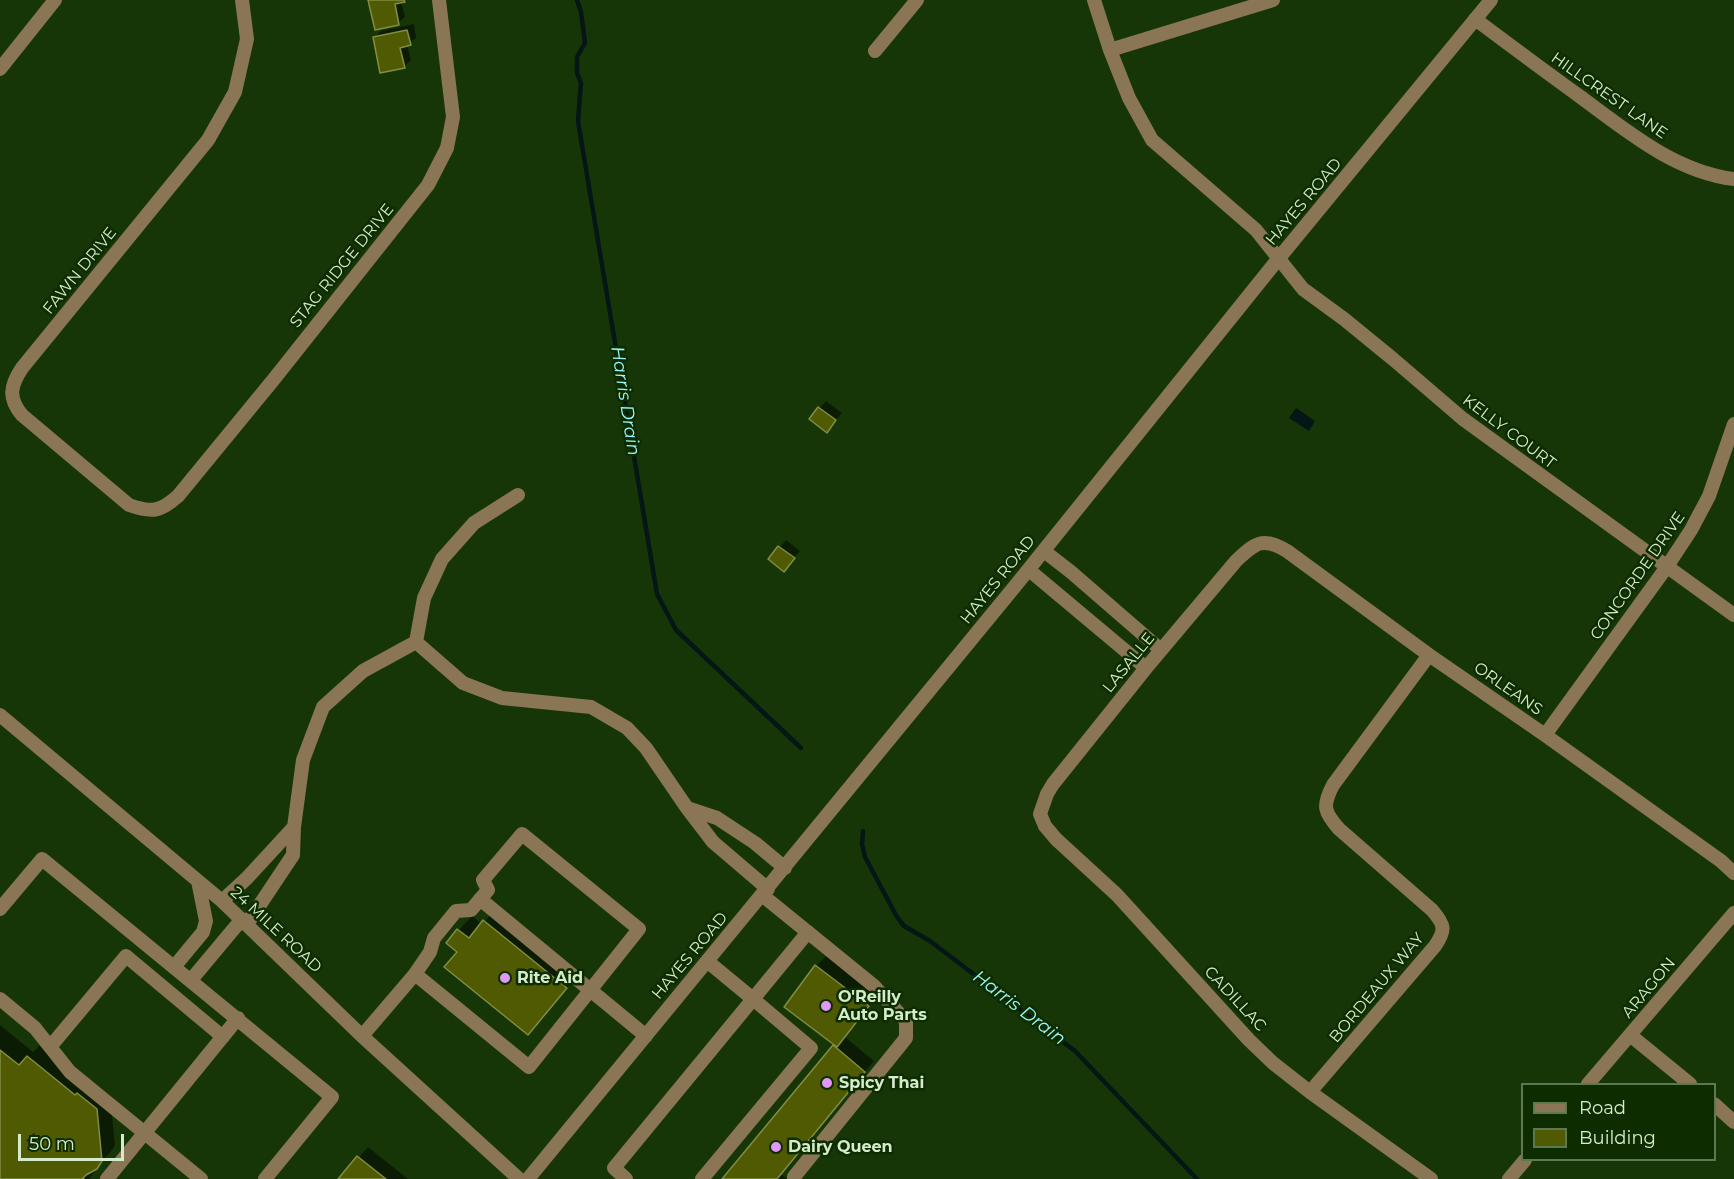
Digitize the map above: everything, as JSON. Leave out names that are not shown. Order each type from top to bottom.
[{"type":"street","points":[[0,69],[56,0]]},
{"type":"street","name":"FAWN DRIVE","points":[[156,510],[145,510],[129,505],[22,415],[12,399],[13,381],[208,140],[235,92],[247,39],[242,0]]},
{"type":"street","name":"STAG RIDGE DRIVE","points":[[156,510],[166,507],[177,495],[274,379],[428,185],[447,148],[453,117],[439,0]]},
{"type":"street","points":[[875,51],[916,0]]},
{"type":"street","name":"KELLY COURT","points":[[1094,0],[1129,98],[1152,140],[1256,230],[1303,289],[1393,359],[1462,419],[1734,615]]},
{"type":"street","points":[[1110,50],[1273,0]]},
{"type":"street","name":"HAYES ROAD","points":[[528,1179],[1029,570],[1279,258],[1491,0]]},
{"type":"street","name":"HILLCREST LANE","points":[[1475,20],[1665,156],[1708,174],[1734,179]]},
{"type":"street","name":"CONCORDE DRIVE","points":[[1545,735],[1691,530],[1709,496],[1734,424]]},
{"type":"street","points":[[416,642],[424,598],[442,559],[474,524],[518,495]]},
{"type":"street","name":"ORLEANS","points":[[1259,544],[1271,542],[1287,550],[1428,655],[1722,861],[1734,873]]},
{"type":"street","name":"LASALLE","points":[[1040,814],[1053,784],[1146,668],[1236,561],[1259,544]]},
{"type":"street","points":[[1044,551],[1161,650]]},
{"type":"street","points":[[1029,570],[1146,668]]},
{"type":"street","points":[[416,642],[463,683],[502,698],[591,707],[627,728],[646,748],[713,842],[808,932],[874,986],[906,1021],[906,1038],[794,1179]]},
{"type":"street","points":[[191,980],[245,922],[293,855],[294,827],[303,760],[323,707],[363,671],[416,642]]},
{"type":"street","name":"BORDEAUX WAY","points":[[1310,1092],[1435,946],[1443,931],[1443,924],[1432,910],[1339,829],[1330,819],[1325,806],[1326,798],[1333,785],[1428,655]]},
{"type":"street","name":"24 MILE ROAD","points":[[0,715],[222,901],[362,1036],[519,1179]]},
{"type":"street","points":[[687,808],[717,818],[755,843],[784,868]]},
{"type":"street","name":"CADILLAC","points":[[1040,814],[1056,839],[1117,895],[1249,1040],[1273,1063],[1431,1179]]},
{"type":"street","points":[[222,901],[247,878],[294,827]]},
{"type":"street","points":[[362,1036],[415,974],[430,952],[434,938],[456,911],[471,910],[488,890],[483,880],[522,834],[639,929],[529,1066],[415,974]]},
{"type":"street","points":[[0,909],[42,859],[333,1097],[265,1179]]},
{"type":"street","points":[[174,967],[203,932],[206,921],[198,881]]},
{"type":"street","points":[[480,899],[646,1036]]},
{"type":"street","name":"ARAGON","points":[[1589,1083],[1734,913]]},
{"type":"street","points":[[626,1179],[614,1168],[808,932]]},
{"type":"street","points":[[50,1047],[140,939]]},
{"type":"street","points":[[126,956],[223,1037]]},
{"type":"street","points":[[702,1179],[811,1048],[707,961]]},
{"type":"street","points":[[0,999],[35,1028],[70,1072],[201,1179]]},
{"type":"street","points":[[107,1179],[238,1018]]},
{"type":"street","points":[[1630,1035],[1689,1083]]},
{"type":"street","points":[[1716,1106],[1734,1122]]},
{"type":"street","points":[[1509,1179],[1524,1161]]},
{"type":"shaded area","points":[[1296,408],[1315,421],[1309,431],[1289,418]]},
{"type":"building","points":[[368,0],[404,0],[405,2],[395,4],[399,25],[375,30]]},
{"type":"building","points":[[407,30],[411,45],[400,48],[405,68],[380,73],[373,37]]},
{"type":"building","points":[[818,407],[836,420],[827,433],[809,419]]},
{"type":"building","points":[[778,546],[795,558],[784,572],[768,559]]},
{"type":"building","name":"Rite Aid","points":[[483,920],[567,988],[528,1035],[444,967],[457,952],[446,943],[457,929],[469,938]]},
{"type":"building","name":"O'Reilly Auto Parts","points":[[815,965],[869,1006],[837,1047],[784,1007]]},
{"type":"building","points":[[833,1045],[865,1072],[777,1179],[722,1179]]},
{"type":"building","points":[[0,1050],[19,1065],[27,1056],[75,1095],[77,1093],[97,1109],[102,1161],[97,1169],[86,1175],[84,1179],[0,1179]]},
{"type":"building","points":[[357,1156],[386,1179],[338,1179]]},
{"type":"waterway","name":"Harris Drain","points":[[577,0],[585,43],[577,57],[577,73],[581,83],[578,121],[657,594],[676,630],[801,748]]},
{"type":"waterway","name":"Harris Drain","points":[[863,831],[862,844],[865,857],[904,926],[930,941],[1075,1051],[1197,1179]]},
{"type":"place","name":"Rite Aid","points":[[505,978]]},
{"type":"place","name":"O'Reilly Auto Parts","points":[[826,1006]]},
{"type":"place","name":"Spicy Thai","points":[[827,1083]]},
{"type":"place","name":"Dairy Queen","points":[[776,1147]]}]
